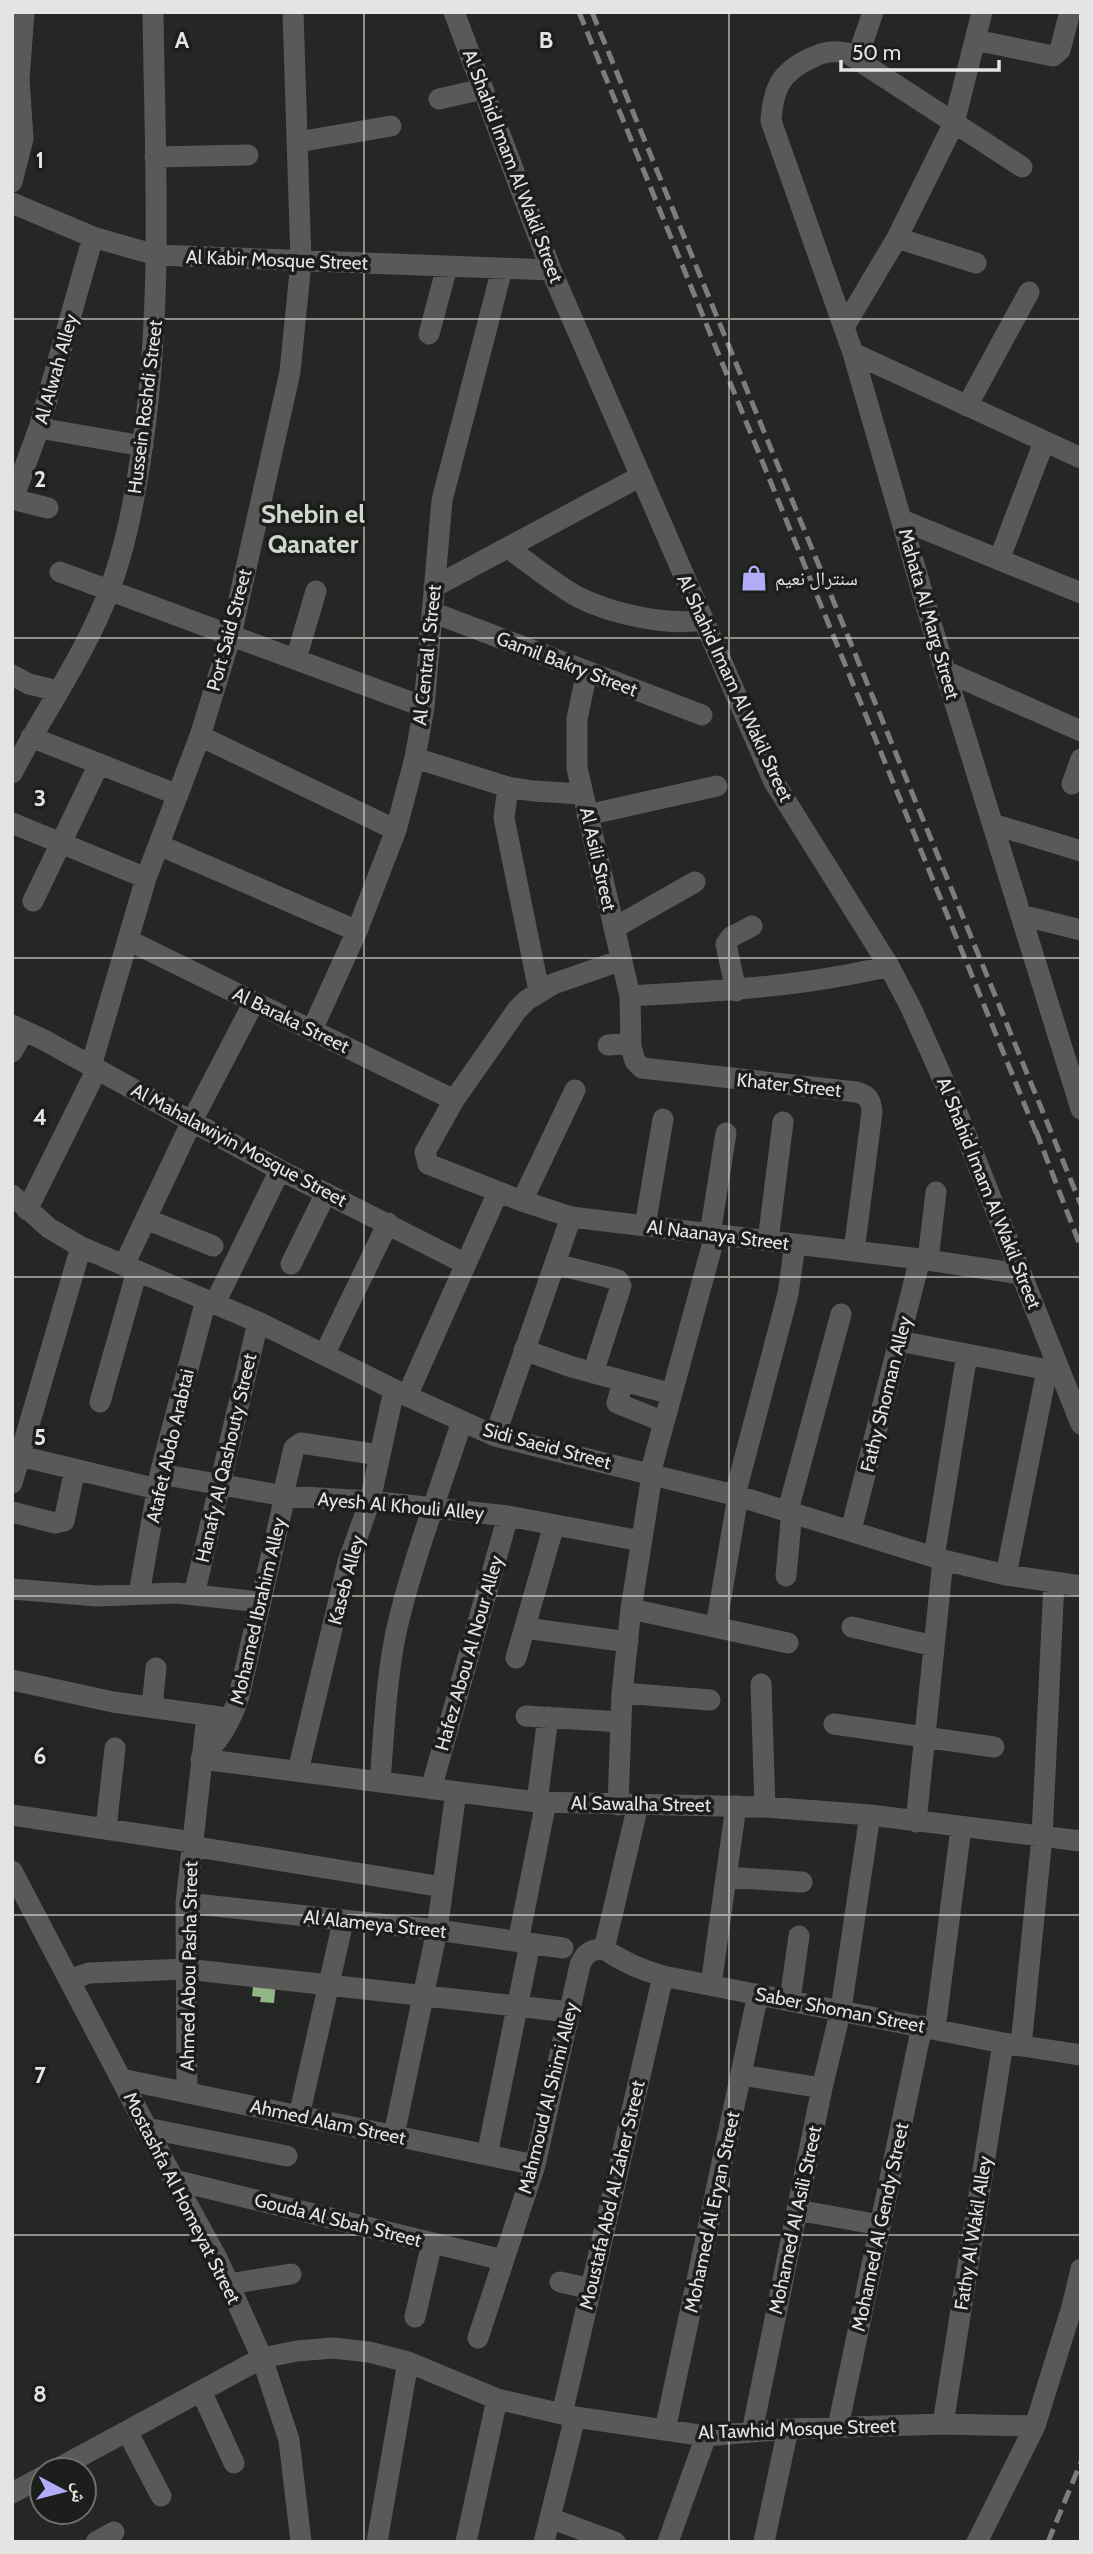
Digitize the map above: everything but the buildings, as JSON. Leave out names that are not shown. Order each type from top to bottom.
[{"type":"street","name":"Hussein Roshdi Street","points":[[12,773],[86,643],[110,590],[131,519],[152,383],[156,319],[153,12]]},
{"type":"street","name":"Port Said Street","points":[[27,1210],[94,1067],[146,878],[200,736],[231,635],[290,372],[302,262],[293,12]]},
{"type":"street","name":"Al Shahid Imam Al Wakil Street","points":[[454,12],[551,270],[774,782],[889,966],[936,1062],[1021,1274],[1054,1371],[1081,1424]]},
{"type":"street","points":[[873,12],[857,59],[1022,167]]},
{"type":"street","points":[[844,327],[897,238],[954,123],[982,12]]},
{"type":"street","points":[[975,40],[1053,56],[1060,50],[1070,12]]},
{"type":"street","points":[[12,182],[23,139],[17,109],[19,26]]},
{"type":"street","name":"Mahata Al Marg Street","points":[[857,59],[834,50],[822,52],[788,71],[774,97],[771,121],[853,354],[1021,915],[1073,1058],[1081,1109]]},
{"type":"street","points":[[439,99],[483,89]]},
{"type":"street","points":[[298,142],[391,126]]},
{"type":"street","points":[[155,157],[248,155]]},
{"type":"street","name":"Al Kabir Mosque Street","points":[[12,203],[93,237],[156,255],[551,270]]},
{"type":"street","name":"Al Alwah Alley","points":[[13,499],[21,451],[39,428],[93,237]]},
{"type":"street","points":[[897,238],[976,263]]},
{"type":"street","points":[[429,334],[447,267]]},
{"type":"street","name":"Al Central 1 Street","points":[[312,1030],[357,931],[396,831],[415,758],[424,707],[442,500],[502,269]]},
{"type":"street","points":[[968,406],[1029,292]]},
{"type":"street","points":[[853,354],[1081,458]]},
{"type":"street","points":[[39,428],[143,446]]},
{"type":"street","points":[[999,560],[1044,442]]},
{"type":"street","points":[[434,587],[640,476]]},
{"type":"street","points":[[13,499],[48,508]]},
{"type":"street","points":[[902,520],[1081,593]]},
{"type":"street","points":[[508,548],[563,587],[594,604],[672,623],[704,620]]},
{"type":"street","points":[[60,572],[424,707]]},
{"type":"street","points":[[296,659],[316,591]]},
{"type":"street","name":"Gamil Bakry Street","points":[[432,612],[702,715]]},
{"type":"street","name":"Al Asili Street","points":[[587,671],[577,719],[577,768],[630,996],[631,1047]]},
{"type":"street","points":[[946,671],[1081,731]]},
{"type":"street","points":[[12,675],[29,684],[58,691]]},
{"type":"street","points":[[200,736],[396,831]]},
{"type":"street","points":[[31,737],[178,794]]},
{"type":"street","points":[[415,758],[508,787],[582,793]]},
{"type":"street","points":[[1072,784],[1081,759]]},
{"type":"street","points":[[33,901],[99,764]]},
{"type":"street","points":[[587,815],[717,786]]},
{"type":"street","points":[[508,787],[504,818],[539,991]]},
{"type":"street","points":[[12,823],[146,878]]},
{"type":"street","points":[[993,824],[1081,851]]},
{"type":"street","points":[[159,845],[357,931]]},
{"type":"street","points":[[614,928],[695,883]]},
{"type":"street","points":[[1021,915],[1081,930]]},
{"type":"street","points":[[736,990],[726,944],[731,937],[752,926]]},
{"type":"street","name":"Al Baraka Street","points":[[128,940],[454,1100]]},
{"type":"street","points":[[454,1100],[517,1010],[539,991],[622,960]]},
{"type":"street","points":[[630,996],[736,990],[818,981],[889,966]]},
{"type":"street","points":[[100,1402],[131,1268],[146,1219],[192,1121],[254,1002]]},
{"type":"street","points":[[12,1052],[18,1028]]},
{"type":"street","name":"Al Mahalawiyin Mosque Street","points":[[18,1028],[280,1170],[466,1264]]},
{"type":"street","points":[[608,1045],[623,1044],[631,1047]]},
{"type":"street","name":"Khater Street","points":[[631,1047],[635,1060],[642,1068],[865,1095],[872,1102],[872,1112],[854,1251]]},
{"type":"street","points":[[522,1201],[575,1090]]},
{"type":"street","name":"Al Naanaya Street","points":[[454,1100],[425,1152],[425,1159],[434,1168],[571,1217],[924,1259],[1021,1274]]},
{"type":"street","points":[[645,1226],[663,1119]]},
{"type":"street","points":[[768,1241],[783,1122]]},
{"type":"street","points":[[604,1949],[628,1805],[621,1722],[622,1693],[631,1609],[651,1474],[713,1234],[726,1133]]},
{"type":"street","name":"Atafet Abdo Arabtai","points":[[139,1594],[159,1482],[210,1302],[280,1170]]},
{"type":"street","name":"Kaseb Alley","points":[[298,1771],[348,1562],[370,1501],[379,1455],[401,1393],[466,1264],[498,1192]]},
{"type":"street","name":"Fathy Shoman Alley","points":[[851,1530],[899,1341],[924,1259],[936,1192]]},
{"type":"street","points":[[291,1264],[326,1193]]},
{"type":"street","name":"Sidi Saeid Street","points":[[12,1195],[50,1228],[81,1247],[258,1322],[495,1436],[736,1496],[939,1558],[1006,1575],[1081,1586]]},
{"type":"street","points":[[495,1436],[571,1217]]},
{"type":"street","points":[[146,1219],[213,1246]]},
{"type":"street","points":[[324,1355],[388,1223]]},
{"type":"street","points":[[716,1627],[736,1496],[788,1294],[795,1244]]},
{"type":"street","points":[[12,1483],[81,1247]]},
{"type":"street","points":[[555,1264],[618,1280],[621,1286],[593,1373]]},
{"type":"street","points":[[786,1576],[790,1511],[841,1314]]},
{"type":"street","name":"Hanafy Al Qashouty Street","points":[[194,1595],[258,1322]]},
{"type":"street","points":[[899,1341],[1054,1371],[1006,1575]]},
{"type":"street","points":[[524,1350],[593,1373],[672,1394]]},
{"type":"street","points":[[916,1822],[934,1646],[939,1558],[967,1354]]},
{"type":"street","points":[[623,1381],[617,1403],[664,1422]]},
{"type":"street","points":[[12,1409],[34,1411]]},
{"type":"street","points":[[380,1782],[396,1632],[462,1421]]},
{"type":"street","name":"Mohamed Ibrahim Alley","points":[[201,1759],[219,1740],[232,1718],[261,1602],[294,1448],[306,1443],[379,1455]]},
{"type":"street","name":"Ayesh Al Khouli Alley","points":[[20,1456],[75,1469],[159,1482],[218,1484],[284,1495],[435,1507],[508,1516],[641,1541]]},
{"type":"street","points":[[12,1512],[55,1522],[64,1521],[75,1469]]},
{"type":"street","name":"Hafez Abou Al Nour Alley","points":[[430,1789],[508,1516]]},
{"type":"street","points":[[516,1658],[554,1525]]},
{"type":"street","name":"Fathy Al Wakil Alley","points":[[943,2424],[1012,2045],[1042,1837],[1054,1582]]},
{"type":"street","points":[[12,1589],[97,1596],[194,1595],[261,1602]]},
{"type":"street","points":[[631,1609],[788,1643]]},
{"type":"street","points":[[852,1627],[934,1646]]},
{"type":"street","points":[[525,1628],[628,1642]]},
{"type":"street","points":[[152,1707],[156,1668]]},
{"type":"street","points":[[12,1680],[75,1695],[232,1718]]},
{"type":"street","points":[[761,1684],[765,1807]]},
{"type":"street","points":[[622,1693],[710,1700]]},
{"type":"street","name":"Ahmed Abou Pasha Street","points":[[187,2092],[186,1903],[207,1715]]},
{"type":"street","points":[[526,1716],[621,1722]]},
{"type":"street","points":[[486,2155],[517,2006],[541,1802],[548,1717]]},
{"type":"street","points":[[834,1724],[994,1747]]},
{"type":"street","points":[[106,1828],[115,1748]]},
{"type":"street","name":"Al Sawalha Street","points":[[201,1759],[541,1802],[765,1807],[870,1815],[1081,1841]]},
{"type":"street","points":[[394,2135],[437,1930],[456,1792]]},
{"type":"street","points":[[711,1985],[736,1806]]},
{"type":"street","points":[[12,1815],[106,1828],[443,1887]]},
{"type":"street","name":"Mohamed Al Asili Street","points":[[752,2432],[822,2088],[841,2009],[870,1815]]},
{"type":"street","name":"Mohamed Al Gendy Street","points":[[838,2427],[880,2225],[928,2028],[961,1828]]},
{"type":"street","name":"Mostashfa Al Homeyat Street","points":[[12,1871],[218,2260],[262,2358],[289,2440],[300,2542]]},
{"type":"street","points":[[726,1877],[802,1882]]},
{"type":"street","name":"Al Alameya Street","points":[[186,1903],[437,1930],[563,1948]]},
{"type":"street","points":[[299,2116],[343,1922]]},
{"type":"street","points":[[790,2000],[799,1936]]},
{"type":"street","name":"Mahmoud Al Shimi Alley","points":[[478,2338],[535,2165],[584,1955],[593,1949],[604,1949]]},
{"type":"street","name":"Saber Shoman Street","points":[[604,1949],[622,1962],[663,1976],[841,2009],[1012,2045],[1081,2055]]},
{"type":"street","points":[[69,1980],[89,1973],[187,1969],[569,2012]]},
{"type":"street","name":"Moustafa Abd Al Zaher Street","points":[[544,2542],[591,2289],[663,1976]]},
{"type":"street","name":"Mohamed Al Eryan Street","points":[[665,2430],[758,1994]]},
{"type":"street","points":[[741,2074],[822,2088]]},
{"type":"street","name":"Ahmed Alam Street","points":[[121,2079],[535,2165]]},
{"type":"street","points":[[146,2127],[286,2156]]},
{"type":"street","name":"Gouda Al Sbah Street","points":[[174,2180],[503,2260]]},
{"type":"street","points":[[797,2210],[880,2225]]},
{"type":"street","points":[[415,2317],[432,2243]]},
{"type":"street","points":[[976,2542],[1035,2426],[1081,2269]]},
{"type":"street","points":[[229,2284],[291,2274]]},
{"type":"street","points":[[560,2282],[591,2289]]},
{"type":"street","name":"Al Tawhid Mosque Street","points":[[81,2456],[262,2358],[297,2350],[333,2348],[369,2352],[408,2362],[497,2399],[568,2416],[706,2436],[838,2427],[943,2424],[1035,2426]]},
{"type":"street","points":[[377,2542],[408,2362]]},
{"type":"street","points":[[201,2391],[234,2463]]},
{"type":"street","points":[[466,2542],[497,2399]]},
{"type":"street","points":[[764,2542],[789,2429]]},
{"type":"street","points":[[127,2431],[161,2496]]},
{"type":"street","points":[[667,2542],[706,2436]]},
{"type":"street","points":[[12,2493],[28,2484]]},
{"type":"street","points":[[550,2518],[615,2542]]},
{"type":"railway","points":[[579,12],[1039,1140]]},
{"type":"railway","points":[[592,12],[1081,1205]]},
{"type":"railway","points":[[1036,1131],[1081,1248]]},
{"type":"railway","points":[[1048,2542],[1081,2462]]},
{"type":"place","name":"سنترال نعيم","points":[[754,578]]},
{"type":"district","name":"Shebin el Qanater","points":[[313,529]]}]
